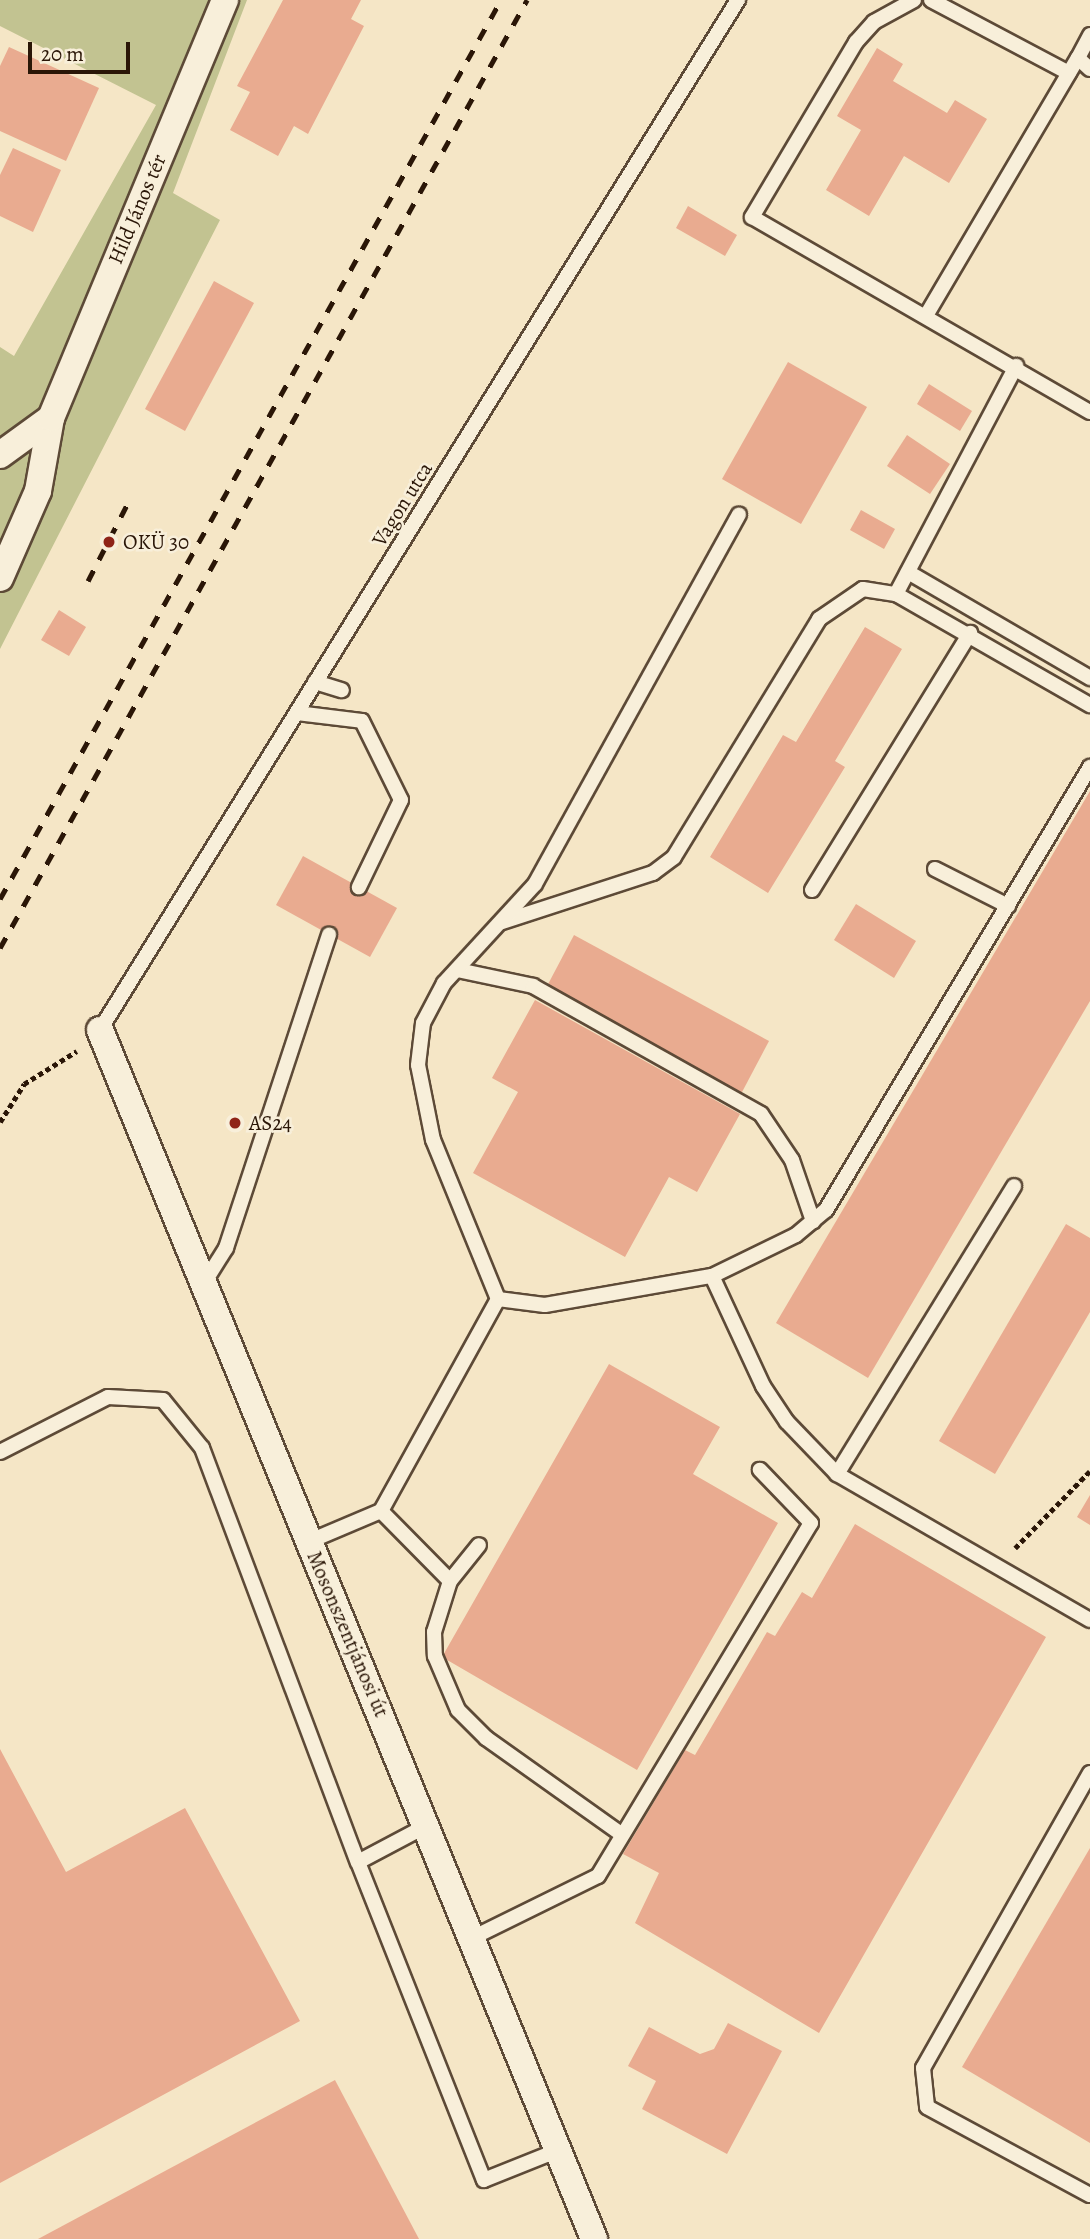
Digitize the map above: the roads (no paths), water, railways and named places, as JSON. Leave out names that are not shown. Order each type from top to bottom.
[{"type":"street","name":"Hild János tér","points":[[0,579],[38,491],[51,418],[225,0]]},
{"type":"street","points":[[0,455],[51,418]]},
{"type":"street","name":"Mosonszentjánosi út","points":[[100,1030],[474,1937],[594,2239]]},
{"type":"lane","name":"Vagon utca","points":[[100,1030],[738,0]]},
{"type":"lane","points":[[914,0],[874,22],[856,42],[752,217],[927,314],[1090,412]]},
{"type":"lane","points":[[932,0],[1069,73]]},
{"type":"lane","points":[[927,314],[1090,35]]},
{"type":"lane","points":[[1078,58],[1090,69]]},
{"type":"lane","points":[[897,594],[1016,366]]},
{"type":"lane","points":[[498,1299],[433,1140],[422,1092],[424,1023],[458,970],[535,884],[739,515]]},
{"type":"lane","points":[[908,572],[1090,678]]},
{"type":"lane","points":[[501,923],[653,873],[674,857],[819,619],[863,589],[897,594],[970,633],[1090,705]]},
{"type":"lane","points":[[813,890],[970,633]]},
{"type":"lane","points":[[315,682],[342,690]]},
{"type":"lane","points":[[296,713],[362,721],[401,800],[359,887]]},
{"type":"lane","points":[[498,1299],[545,1305],[712,1276],[813,1221],[843,1188],[1090,767]]},
{"type":"lane","points":[[935,869],[1009,906]]},
{"type":"lane","points":[[204,1283],[226,1248],[329,934]]},
{"type":"lane","points":[[458,970],[533,986],[761,1114],[792,1160],[813,1221]]},
{"type":"lane","points":[[837,1474],[1014,1186]]},
{"type":"lane","points":[[712,1276],[763,1386],[787,1422],[837,1474],[1090,1620]]},
{"type":"lane","points":[[310,1541],[381,1511],[498,1299]]},
{"type":"lane","points":[[0,1452],[108,1396],[163,1400],[202,1448],[358,1862],[484,2180],[559,2150]]},
{"type":"lane","points":[[474,1937],[598,1875],[811,1523],[760,1470]]},
{"type":"lane","points":[[381,1511],[450,1581]]},
{"type":"lane","points":[[479,1545],[450,1581],[434,1632],[435,1656],[458,1710],[486,1738],[621,1834]]},
{"type":"lane","points":[[1090,1773],[923,2068],[927,2107],[1090,2194]]},
{"type":"lane","points":[[358,1862],[428,1825]]},
{"type":"railway","points":[[0,899],[501,0]]},
{"type":"railway","points":[[0,948],[527,0]]},
{"type":"railway","points":[[88,581],[129,501]]},
{"type":"place","name":"OKÜ 30","points":[[109,542]]},
{"type":"place","name":"AS24","points":[[235,1123]]}]
